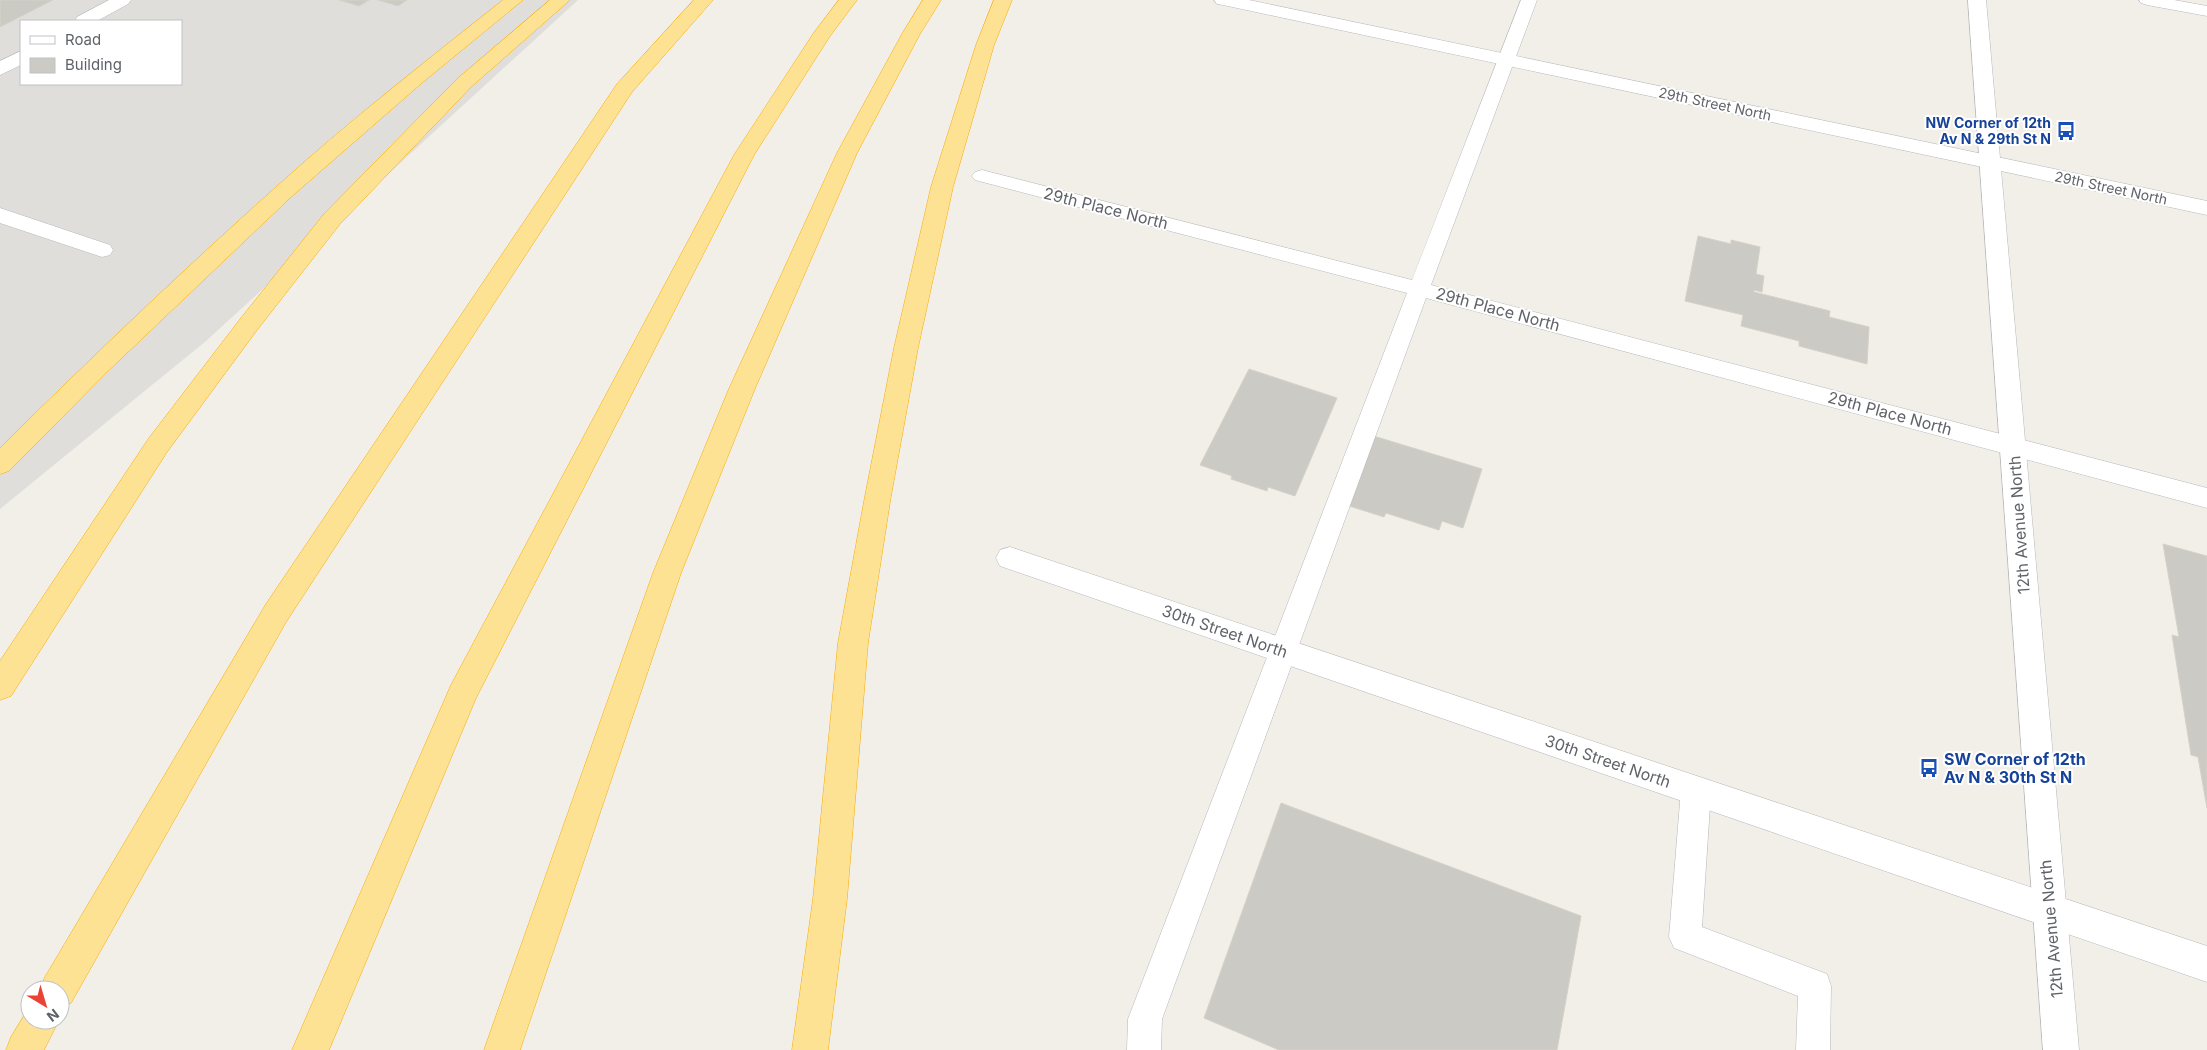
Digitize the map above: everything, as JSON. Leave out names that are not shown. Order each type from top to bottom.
[{"type":"highway","points":[[0,464],[98,366],[283,192],[416,78],[514,0]]},
{"type":"highway","points":[[0,688],[158,445],[249,324],[332,219],[464,83],[513,39],[561,0]]},
{"type":"highway","points":[[64,980],[276,612],[624,88],[704,0]]},
{"type":"highway","points":[[310,1050],[462,694],[744,155],[822,34],[848,0]]},
{"type":"highway","points":[[502,1050],[667,573],[734,409],[847,153],[911,34],[932,0]]},
{"type":"highway","points":[[810,1050],[830,899],[853,643],[906,348],[942,187],[985,45],[1003,0]]},
{"type":"highway","points":[[24,1050],[35,1030]]},
{"type":"street","points":[[86,20],[122,0]]},
{"type":"street","name":"29th Street North","points":[[1222,0],[2207,208]]},
{"type":"street","name":"12th Avenue North","points":[[1977,0],[2061,1050]]},
{"type":"street","points":[[0,69],[20,58]]},
{"type":"street","points":[[0,215],[102,250]]},
{"type":"street","name":"30th Street North","points":[[1010,558],[2207,964]]},
{"type":"lane","points":[[1144,1050],[1145,1019],[1282,650],[1508,60],[1529,0]]},
{"type":"lane","points":[[2147,0],[2207,11]]},
{"type":"lane","name":"29th Place North","points":[[982,176],[1420,288],[2207,498]]},
{"type":"lane","points":[[1696,790],[1685,936],[1815,986],[1813,1050]]},
{"type":"shaded area","points":[[0,0],[578,0],[206,341],[0,509]]},
{"type":"building","points":[[0,0],[53,0],[0,27]]},
{"type":"building","points":[[339,0],[369,0],[359,6]]},
{"type":"building","points":[[378,0],[407,0],[398,6]]},
{"type":"building","points":[[1698,236],[1731,244],[1731,240],[1760,247],[1756,274],[1764,276],[1762,292],[1754,290],[1754,292],[1830,311],[1829,317],[1869,327],[1867,364],[1799,346],[1799,341],[1741,326],[1743,315],[1685,301]]},
{"type":"building","points":[[1249,369],[1337,398],[1295,496],[1268,487],[1267,491],[1231,479],[1232,476],[1200,465]]},
{"type":"building","points":[[1367,434],[1482,469],[1463,528],[1442,521],[1439,530],[1386,513],[1384,517],[1343,504]]},
{"type":"building","points":[[2163,544],[2207,556],[2207,808],[2198,757],[2191,755],[2172,635],[2179,637]]},
{"type":"building","points":[[1281,803],[1581,916],[1557,1050],[1279,1050],[1204,1018]]},
{"type":"place","name":"NW Corner of 12th Av N & 29th St N","points":[[2066,131]]},
{"type":"place","name":"SW Corner of 12th Av N & 30th St N","points":[[1929,768]]}]
